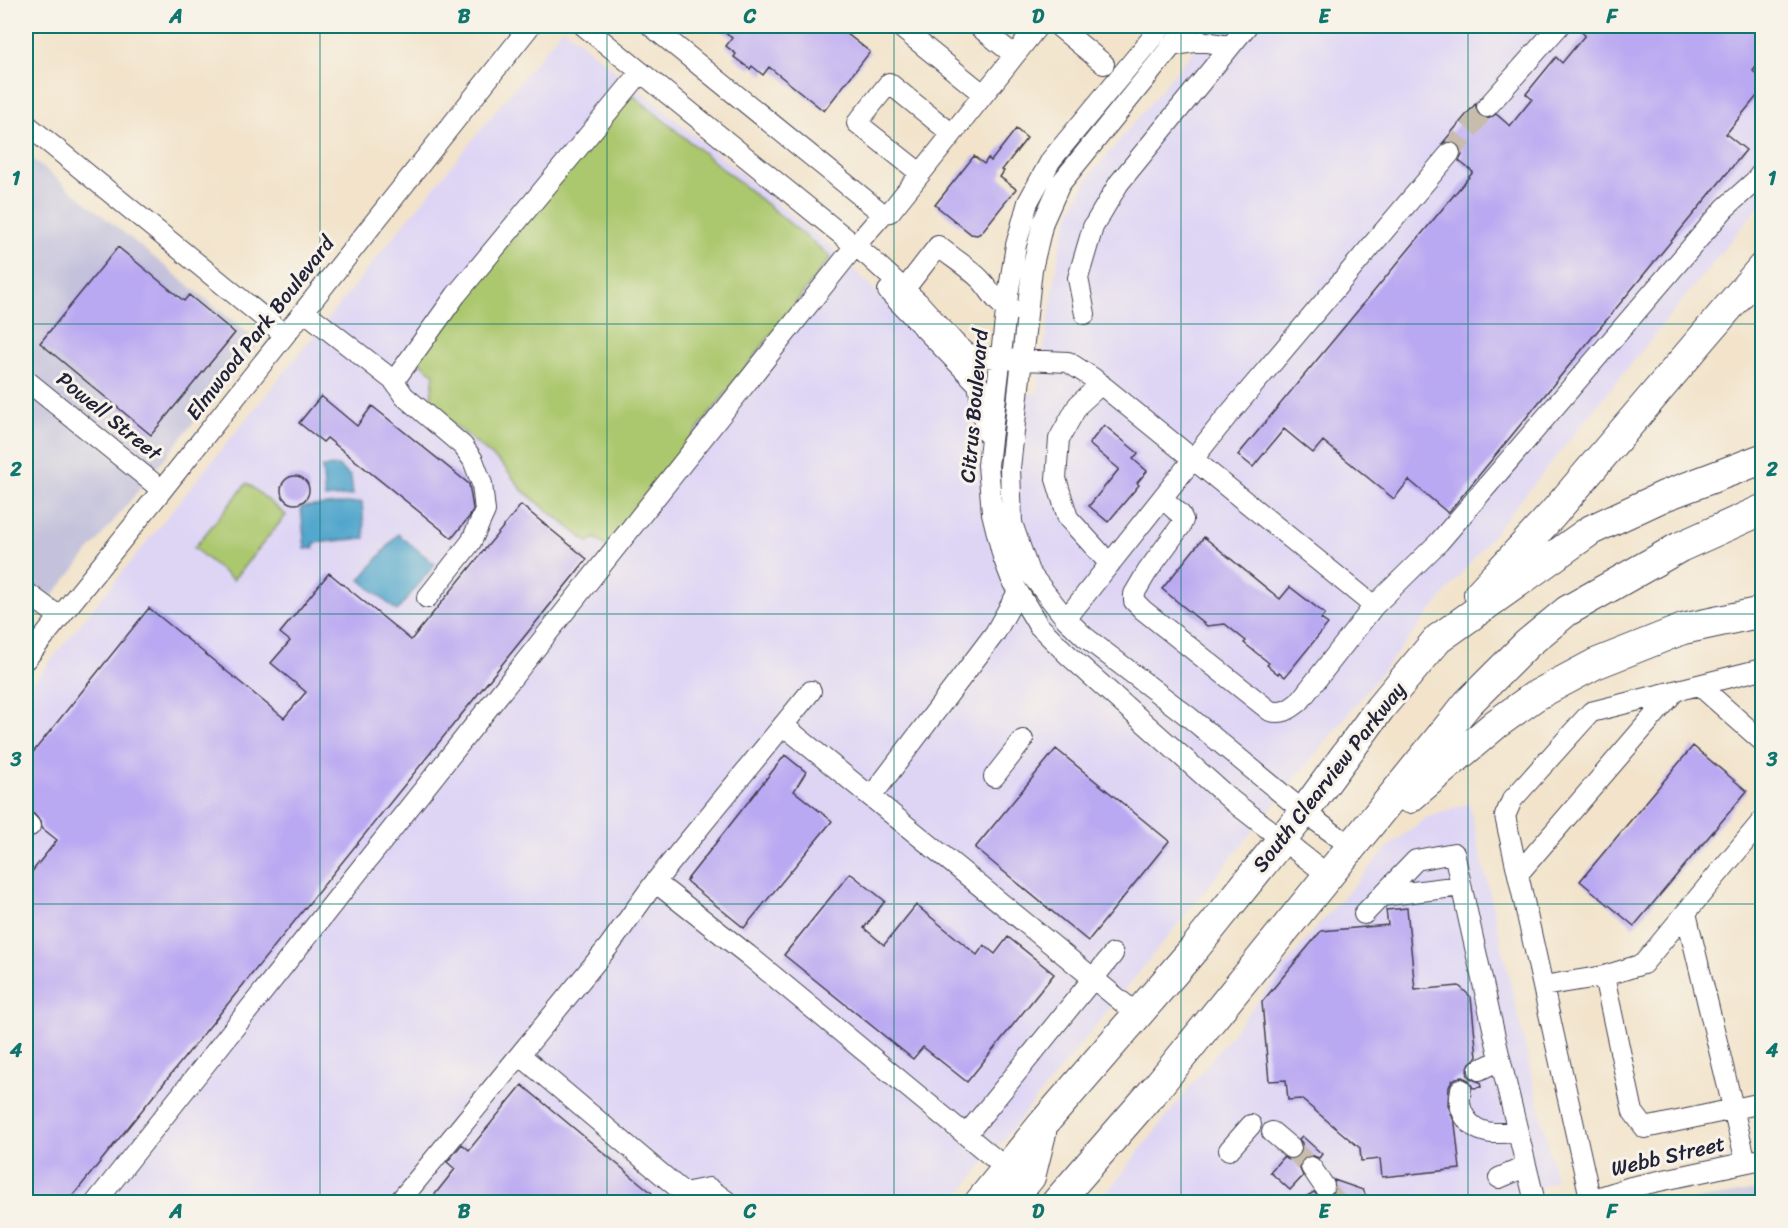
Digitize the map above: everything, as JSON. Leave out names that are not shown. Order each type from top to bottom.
[{"type":"highway","points":[[1438,639],[1552,514],[1762,268]]},
{"type":"highway","name":"South Clearview Parkway","points":[[980,1203],[1043,1124],[1194,949],[1304,812],[1380,708],[1438,639],[1591,530],[1664,496],[1762,459]]},
{"type":"highway","points":[[1057,1203],[1157,1087],[1468,703],[1527,644],[1567,612],[1680,547],[1762,510]]},
{"type":"highway","points":[[1352,847],[1496,724],[1535,696],[1595,664],[1683,629],[1762,612]]},
{"type":"highway","points":[[1009,1203],[1030,1177],[1043,1124]]},
{"type":"street","name":"Elmwood Park Boulevard","points":[[26,659],[530,26]]},
{"type":"street","points":[[584,26],[862,252],[968,354],[1011,360],[1068,362],[1101,384],[1374,606]]},
{"type":"street","points":[[651,26],[883,214]]},
{"type":"street","points":[[899,26],[983,94]]},
{"type":"street","points":[[978,26],[1014,55]]},
{"type":"street","points":[[96,1203],[862,252],[883,214],[890,212],[1038,26]]},
{"type":"street","points":[[1058,26],[1104,64]]},
{"type":"street","name":"Citrus Boulevard","points":[[1162,26],[1051,160],[1028,202],[1016,245],[1027,311],[1011,360],[990,452],[988,465],[992,513],[1003,557],[1018,592],[1038,625],[1067,654],[1231,800],[1328,875]]},
{"type":"street","name":"Citrus Boulevard","points":[[1188,26],[1060,184],[1007,309],[1011,360],[1012,523],[1029,572],[1066,619],[1084,637],[1189,717],[1304,812],[1352,847]]},
{"type":"street","points":[[1487,107],[1559,26]]},
{"type":"street","points":[[1171,46],[1235,34]]},
{"type":"street","points":[[1085,315],[1078,278],[1093,227],[1119,183],[1235,34]]},
{"type":"street","points":[[394,381],[456,295],[641,72]]},
{"type":"street","points":[[920,173],[857,123],[889,83],[952,134]]},
{"type":"street","points":[[26,124],[285,335]]},
{"type":"street","points":[[1066,619],[1193,458],[1450,153]]},
{"type":"street","points":[[1162,498],[1180,514],[1183,520],[1147,572],[1134,594],[1134,601],[1270,711],[1281,713],[1289,710],[1299,702],[1374,606],[1439,542],[1725,208],[1755,182],[1762,172]]},
{"type":"street","points":[[904,290],[938,246],[981,280],[992,296],[1007,309],[1027,311]]},
{"type":"street","points":[[862,252],[889,292],[978,384],[990,452]]},
{"type":"street","points":[[981,280],[1022,276]]},
{"type":"street","points":[[304,311],[394,381],[404,396],[463,446],[473,460],[482,484],[485,511],[471,542],[427,598]]},
{"type":"street","name":"Powell Street","points":[[26,380],[162,490]]},
{"type":"street","points":[[1101,384],[1078,405],[1059,439],[1056,479],[1068,518],[1115,557],[1147,572]]},
{"type":"street","points":[[26,592],[60,617]]},
{"type":"street","points":[[871,797],[995,633],[1018,592]]},
{"type":"street","points":[[1589,1202],[1505,816],[1512,800],[1591,711],[1762,669]]},
{"type":"street","points":[[1699,685],[1762,741]]},
{"type":"street","points":[[399,1203],[609,946],[655,882],[811,691]]},
{"type":"street","points":[[1518,874],[1675,691]]},
{"type":"street","points":[[783,725],[1138,1015]]},
{"type":"street","points":[[994,777],[1023,740]]},
{"type":"street","points":[[1543,986],[1604,976],[1643,964],[1762,821]]},
{"type":"street","points":[[1364,914],[1416,860],[1454,853],[1500,1060],[1535,1203]]},
{"type":"street","points":[[655,882],[748,955],[1007,1169]]},
{"type":"street","points":[[1381,896],[1461,886]]},
{"type":"street","points":[[1686,913],[1733,1109],[1754,1161]]},
{"type":"street","points":[[966,1135],[1113,954]]},
{"type":"street","points":[[1604,976],[1633,1113],[1646,1128],[1762,1103]]},
{"type":"street","points":[[520,1055],[680,1198],[709,1188],[728,1203]]},
{"type":"street","points":[[1479,1070],[1500,1060]]},
{"type":"street","points":[[1461,1089],[1460,1107],[1471,1125],[1480,1131],[1498,1134],[1517,1132]]},
{"type":"street","points":[[1229,1150],[1251,1125]]},
{"type":"street","points":[[1272,1132],[1291,1148]]},
{"type":"street","name":"Webb Street","points":[[1589,1202],[1631,1187],[1754,1161]]},
{"type":"street","points":[[1311,1167],[1324,1186]]},
{"type":"street","points":[[1500,1178],[1526,1167]]},
{"type":"shaded area","points":[[1214,26],[1762,26],[1762,202],[953,1202],[26,1202],[26,691],[563,28],[838,253],[970,388],[1037,394],[1060,246],[1072,208],[1089,177]]},
{"type":"shaded area","points":[[26,154],[259,342],[26,629]]},
{"type":"shaded area","points":[[1469,803],[1556,1180],[1509,1202],[1099,1202],[1313,931],[1389,846],[1426,818]]},
{"type":"shaded area","points":[[1762,1189],[1762,1202],[1684,1202],[1691,1201]]},
{"type":"green space","points":[[630,93],[831,257],[607,547],[595,538],[589,543],[522,490],[504,466],[430,405],[434,374],[415,358]]},
{"type":"green space","points":[[247,483],[286,515],[233,580],[194,548]]},
{"type":"water","points":[[338,466],[351,477],[353,495],[325,498],[322,467]]},
{"type":"water","points":[[362,502],[365,538],[314,543],[314,548],[305,549],[301,507]]},
{"type":"water","points":[[398,534],[435,564],[397,611],[360,580]]},
{"type":"building","points":[[716,26],[837,26],[870,52],[824,111],[769,67],[763,75],[752,66],[750,69],[734,57],[736,54],[726,46],[732,38]]},
{"type":"building","points":[[1574,26],[1762,26],[1762,59],[1753,71],[1762,79],[1762,90],[1726,134],[1746,150],[1448,513],[1409,480],[1394,499],[1323,441],[1313,453],[1284,429],[1253,467],[1238,455],[1473,172],[1459,161],[1462,155],[1458,144],[1452,141],[1441,145],[1476,103],[1476,110],[1480,116],[1485,119],[1496,114],[1510,126],[1532,99],[1526,94],[1556,57],[1562,63],[1585,35]]},
{"type":"building","points":[[1016,129],[1027,138],[1002,170],[1004,171],[1000,177],[1016,189],[981,233],[971,234],[935,205],[974,156],[984,164],[988,158],[991,161]]},
{"type":"building","points":[[118,247],[184,301],[189,295],[235,333],[151,435],[40,343]]},
{"type":"building","points":[[321,396],[357,426],[372,406],[469,484],[473,509],[452,538],[327,438],[323,442],[299,423]]},
{"type":"building","points":[[1104,425],[1138,453],[1133,459],[1147,471],[1137,483],[1139,485],[1108,522],[1089,506],[1119,469],[1089,444]]},
{"type":"building","points":[[295,476],[305,480],[309,490],[305,500],[295,504],[285,500],[281,490],[285,480]]},
{"type":"building","points":[[521,505],[587,559],[67,1203],[26,1203],[26,879],[57,840],[42,828],[41,822],[34,814],[26,810],[26,761],[149,608],[284,718],[306,692],[271,663],[290,641],[280,633],[329,573],[411,640]]},
{"type":"building","points":[[1204,537],[1280,599],[1290,587],[1325,614],[1321,619],[1328,624],[1285,677],[1267,665],[1269,663],[1225,624],[1207,626],[1162,589]]},
{"type":"building","points":[[1693,746],[1747,791],[1634,926],[1580,881]]},
{"type":"building","points":[[1056,749],[1169,841],[1088,941],[975,848]]},
{"type":"building","points":[[785,755],[806,772],[794,791],[832,821],[744,928],[686,881]]},
{"type":"building","points":[[850,873],[885,901],[864,928],[884,945],[916,905],[977,955],[984,945],[995,954],[1008,937],[1054,974],[967,1082],[923,1047],[913,1059],[784,955]]},
{"type":"building","points":[[1407,908],[1415,990],[1459,986],[1471,997],[1477,1057],[1470,1063],[1467,1070],[1468,1076],[1480,1082],[1481,1087],[1473,1088],[1469,1080],[1462,1077],[1452,1081],[1449,1087],[1448,1105],[1455,1124],[1460,1169],[1382,1177],[1380,1159],[1361,1161],[1360,1148],[1301,1099],[1288,1100],[1286,1080],[1269,1081],[1262,1002],[1321,931],[1388,925],[1386,910]]},
{"type":"building","points":[[522,1085],[652,1193],[644,1203],[428,1203],[455,1169],[447,1162],[462,1144],[469,1150]]},
{"type":"building","points":[[1302,1136],[1322,1154],[1319,1158],[1311,1155],[1304,1157],[1299,1167],[1303,1176],[1290,1190],[1270,1172],[1283,1157],[1289,1160],[1300,1156],[1303,1150],[1299,1139]]},
{"type":"building","points":[[1334,1180],[1363,1190],[1370,1203],[1295,1203],[1314,1192],[1319,1197],[1330,1196],[1335,1191]]},
{"type":"tunnel","points":[[1450,153],[1487,107]]},
{"type":"tunnel","points":[[1291,1148],[1311,1167]]},
{"type":"tunnel","points":[[1324,1186],[1337,1202]]}]
